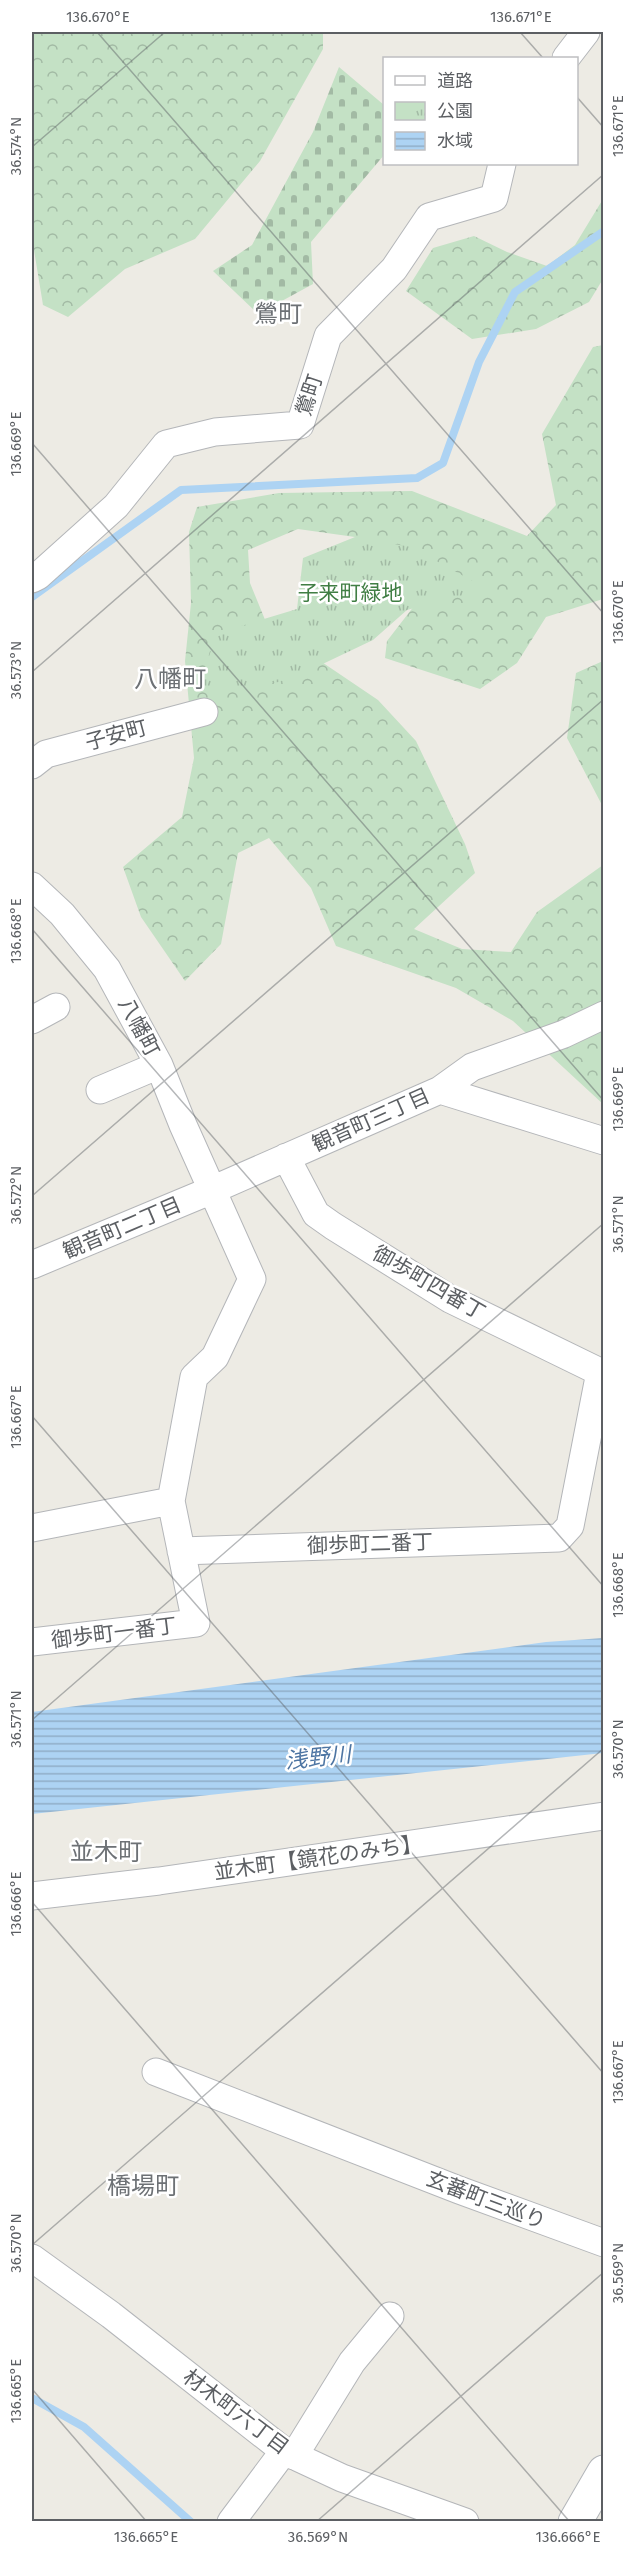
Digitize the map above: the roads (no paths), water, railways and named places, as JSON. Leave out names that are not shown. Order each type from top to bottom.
[{"type":"street","points":[[567,57],[586,32]]},
{"type":"street","name":"鶯町","points":[[32,579],[116,506],[166,444],[214,432],[300,425],[328,336],[394,269],[429,217],[494,198],[502,165]]},
{"type":"street","name":"子安町","points":[[32,765],[46,754],[204,712]]},
{"type":"street","name":"八幡町","points":[[32,886],[62,914],[107,969],[159,1065],[252,1279],[215,1357],[194,1377],[171,1501]]},
{"type":"street","points":[[32,1020],[56,1007]]},
{"type":"street","points":[[440,1090],[472,1067],[564,1034],[603,1015]]},
{"type":"street","points":[[100,1090],[159,1065]]},
{"type":"street","name":"観音町三丁目","points":[[212,1190],[440,1090],[603,1141]]},
{"type":"street","name":"御歩町四番丁","points":[[286,1157],[316,1214],[339,1230],[450,1299],[602,1373]]},
{"type":"street","name":"観音町二丁目","points":[[32,1265],[212,1190]]},
{"type":"street","name":"御歩町二番丁","points":[[181,1551],[559,1538],[570,1526],[602,1373]]},
{"type":"street","points":[[32,1528],[171,1501],[181,1551]]},
{"type":"street","name":"御歩町一番丁","points":[[32,1642],[196,1623],[181,1551]]},
{"type":"street","name":"並木町【鏡花のみち】","points":[[32,1896],[159,1881],[603,1816]]},
{"type":"street","name":"玄蕃町三巡り","points":[[156,2072],[603,2243]]},
{"type":"street","name":"材木町六丁目","points":[[32,2258],[111,2314],[289,2453],[342,2478],[465,2522]]},
{"type":"street","points":[[231,2522],[289,2453],[352,2362],[390,2316]]},
{"type":"street","points":[[575,2522],[603,2472]]},
{"type":"water","name":"浅野川","points":[[603,1638],[603,1753],[32,1814],[32,1712],[546,1642]]},
{"type":"waterway","points":[[32,597],[181,490],[417,478],[443,463],[479,362],[515,292],[604,231]]},
{"type":"waterway","points":[[32,2398],[84,2427],[191,2522]]},
{"type":"district","name":"鶯町","points":[[278,314]]},
{"type":"district","name":"八幡町","points":[[170,679]]},
{"type":"district","name":"並木町","points":[[106,1852]]},
{"type":"district","name":"橋場町","points":[[143,2186]]},
{"type":"park label","name":"子来町緑地","points":[[350,593]]}]
